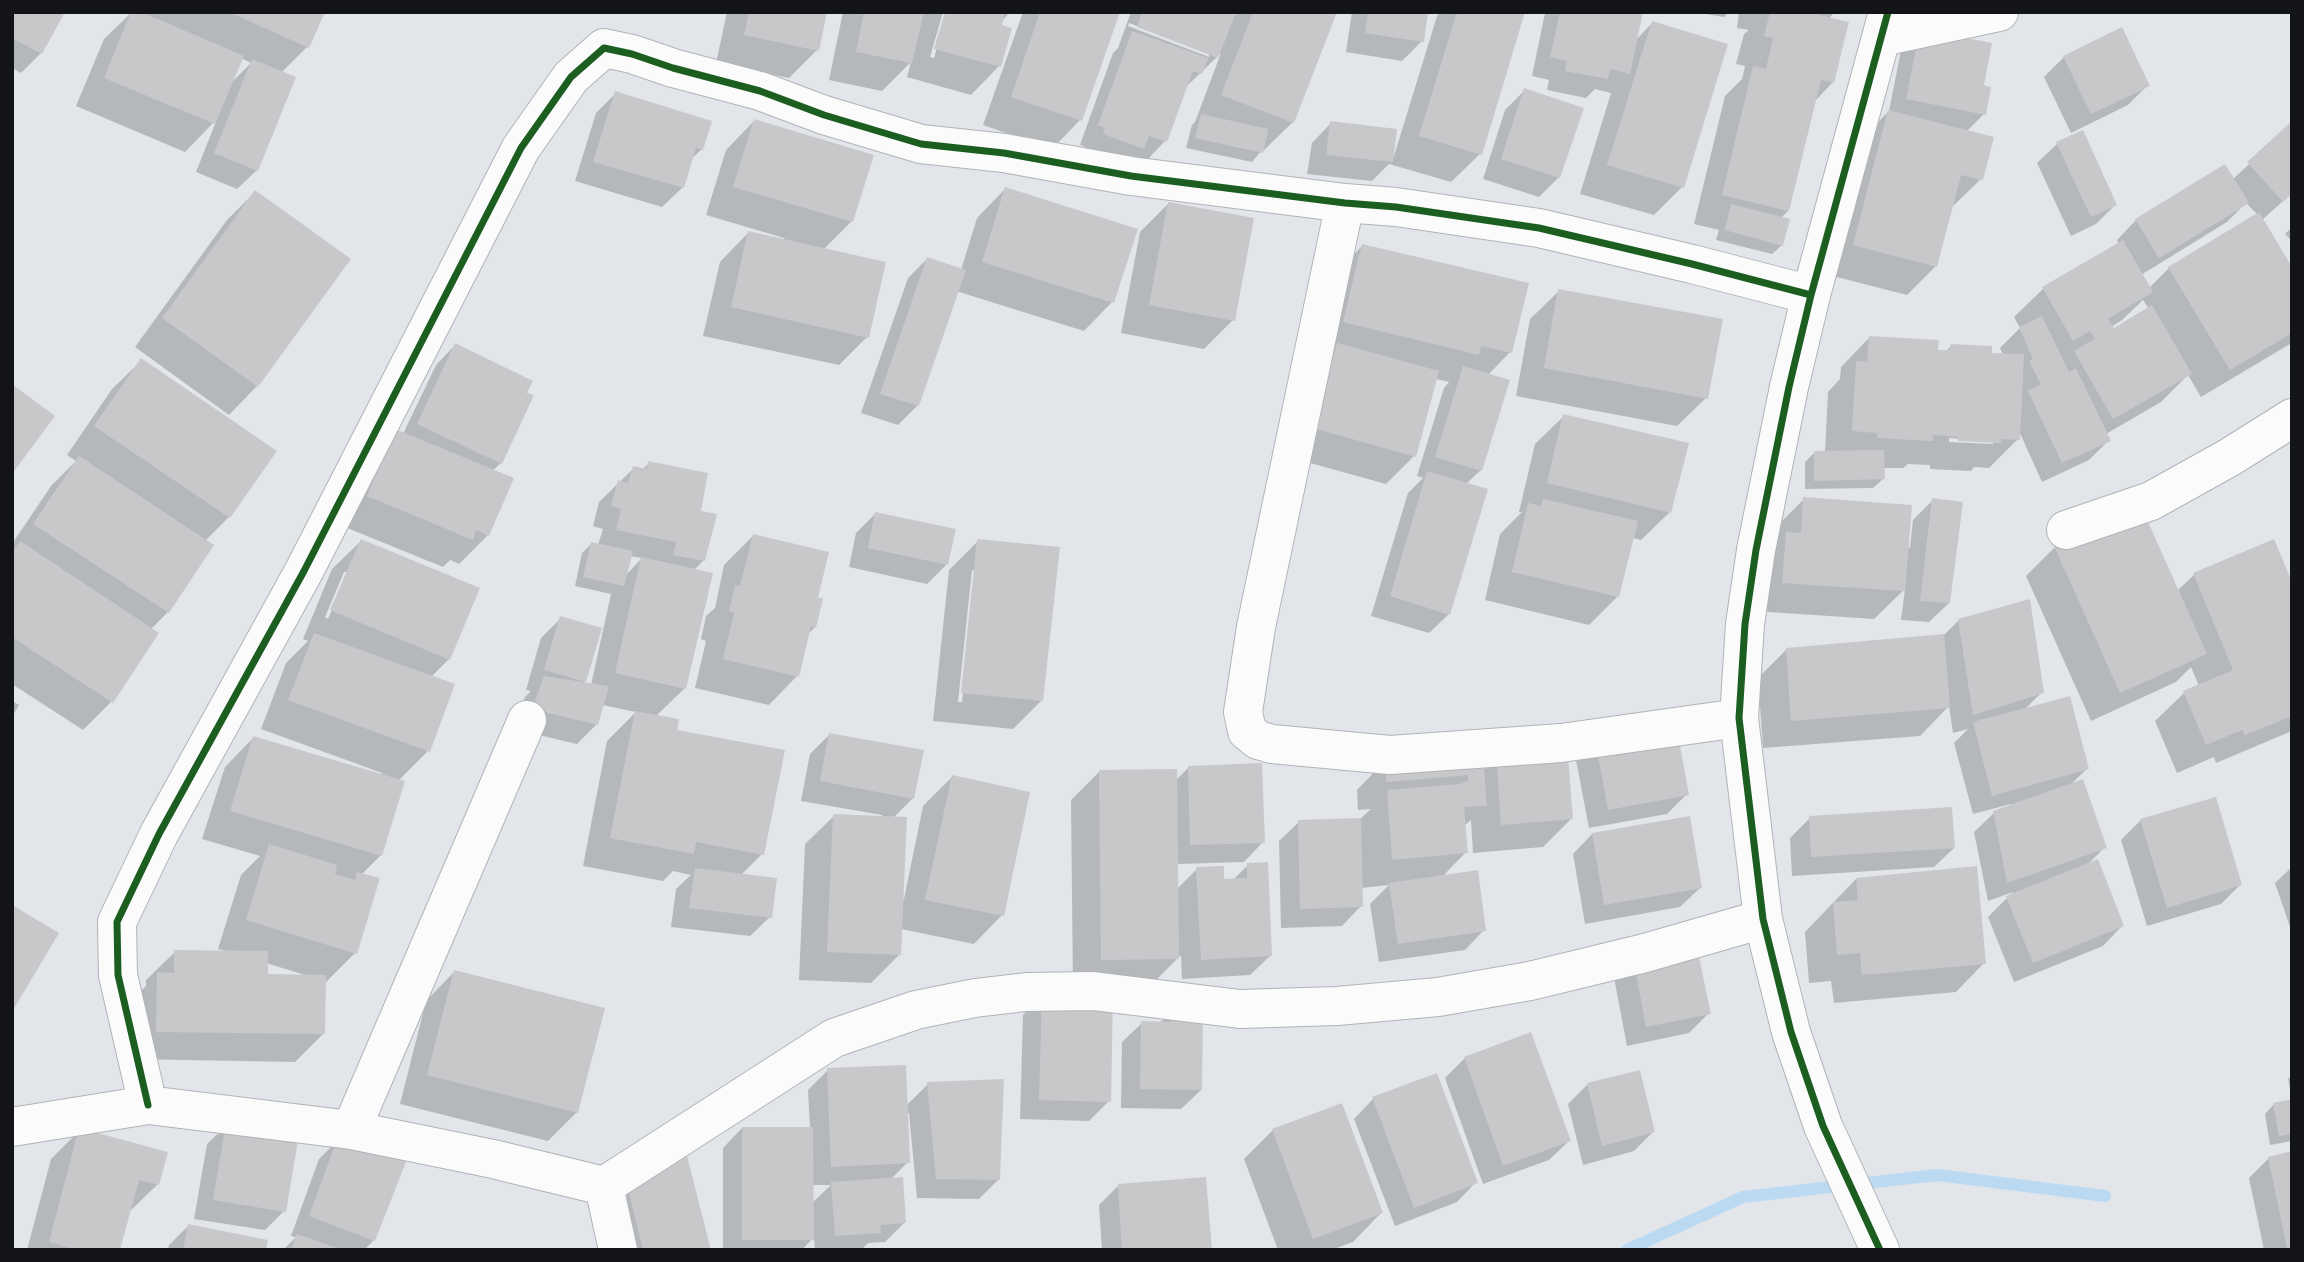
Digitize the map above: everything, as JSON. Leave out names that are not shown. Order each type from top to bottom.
[{"type":"street","points":[[1880,1250],[1823,1126],[1791,1032],[1763,919],[1739,718],[1745,624],[1756,550],[1789,387],[1811,295],[1885,25],[1999,12]]},
{"type":"street","points":[[148,1105],[118,975],[117,922],[121,911],[159,834],[304,571],[521,148],[571,77],[604,48],[760,91],[824,115],[921,144],[1004,153],[1130,176],[1345,203],[1407,208],[1539,228],[1811,295]]},
{"type":"street","points":[[1345,203],[1256,627],[1243,712],[1247,731],[1258,740],[1272,744],[1390,755],[1561,743],[1739,718]]},
{"type":"street","points":[[2066,530],[2151,501],[2230,457],[2292,418]]},
{"type":"street","points":[[351,1130],[527,720]]},
{"type":"street","points":[[12,1127],[148,1105],[351,1130],[493,1159],[604,1186],[834,1038],[916,1010],[975,998],[1040,992],[1093,991],[1240,1009],[1337,1006],[1438,997],[1530,981],[1645,953],[1763,919]]},
{"type":"street","points":[[604,1186],[618,1250]]},
{"type":"building","points":[[12,12],[65,12],[42,54],[12,38]]},
{"type":"building","points":[[131,12],[141,12],[244,56],[215,124],[104,78]]},
{"type":"building","points":[[229,12],[325,12],[309,48]]},
{"type":"building","points":[[749,12],[827,12],[819,51],[744,35]]},
{"type":"building","points":[[864,12],[924,12],[912,63],[856,52]]},
{"type":"building","points":[[945,12],[1005,12],[1002,25],[1012,28],[1001,67],[934,49]]},
{"type":"building","points":[[1040,12],[1120,12],[1082,121],[1011,97]]},
{"type":"building","points":[[1142,12],[1236,13],[1218,58],[1137,27]]},
{"type":"building","points":[[1253,12],[1337,12],[1294,123],[1221,95]]},
{"type":"building","points":[[1368,12],[1428,12],[1424,42],[1365,33]]},
{"type":"building","points":[[1457,12],[1525,12],[1482,155],[1419,136]]},
{"type":"building","points":[[1560,12],[1643,12],[1630,74],[1610,69],[1608,79],[1565,71],[1567,61],[1550,57]]},
{"type":"building","points":[[1770,12],[1807,12],[1849,22],[1834,83],[1821,80],[1789,211],[1722,195],[1753,66],[1766,69],[1773,38],[1764,36]]},
{"type":"building","points":[[1652,21],[1728,44],[1684,188],[1607,165]]},
{"type":"building","points":[[2122,27],[2150,86],[2091,114],[2063,56]]},
{"type":"building","points":[[1920,29],[1992,43],[1984,85],[1991,87],[1986,115],[1906,99]]},
{"type":"building","points":[[1132,31],[1208,58],[1202,74],[1193,71],[1167,142],[1149,136],[1144,149],[1103,134],[1105,128],[1098,125]]},
{"type":"building","points":[[252,59],[296,77],[258,171],[214,153]]},
{"type":"building","points":[[1524,88],[1584,108],[1560,178],[1501,159]]},
{"type":"building","points":[[615,91],[712,121],[703,150],[696,148],[684,188],[593,162]]},
{"type":"building","points":[[1888,110],[1994,137],[1983,180],[1961,175],[1937,267],[1853,245]]},
{"type":"building","points":[[1201,114],[1268,129],[1263,153],[1195,138]]},
{"type":"building","points":[[754,119],[874,155],[853,222],[733,187]]},
{"type":"building","points":[[1330,121],[1397,129],[1393,162],[1326,155]]},
{"type":"building","points":[[2292,121],[2292,194],[2283,202],[2247,162]]},
{"type":"building","points":[[2083,130],[2117,205],[2091,217],[2056,142]]},
{"type":"building","points":[[2225,164],[2249,203],[2159,258],[2135,219]]},
{"type":"building","points":[[1005,187],[1138,229],[1114,303],[982,262]]},
{"type":"building","points":[[255,190],[351,259],[258,387],[162,318]]},
{"type":"building","points":[[1168,202],[1254,218],[1235,321],[1149,305]]},
{"type":"building","points":[[1731,204],[1790,219],[1783,246],[1725,230]]},
{"type":"building","points":[[2259,212],[2292,267],[2292,333],[2230,370],[2168,267]]},
{"type":"building","points":[[748,231],[886,262],[869,338],[731,307]]},
{"type":"building","points":[[2123,240],[2153,292],[2108,319],[2114,328],[2152,305],[2192,374],[2113,419],[2074,351],[2095,339],[2090,331],[2073,341],[2042,287]]},
{"type":"building","points":[[1362,244],[1529,283],[1512,353],[1481,346],[1479,355],[1343,322]]},
{"type":"building","points":[[927,257],[966,270],[919,406],[880,394]]},
{"type":"building","points":[[1558,289],[1723,319],[1708,399],[1544,368]]},
{"type":"building","points":[[2042,316],[2069,372],[2076,368],[2111,441],[2062,463],[2028,391],[2041,385],[2029,361],[2033,359],[2019,327]]},
{"type":"building","points":[[1869,336],[1939,340],[1938,350],[1950,350],[1951,344],[1992,346],[1992,353],[2024,354],[2020,440],[2002,439],[2001,443],[1958,441],[1958,437],[1933,435],[1933,441],[1877,438],[1877,433],[1852,431],[1856,361],[1867,362]]},
{"type":"building","points":[[455,343],[533,381],[527,393],[534,395],[502,464],[417,424]]},
{"type":"building","points":[[1337,343],[1439,371],[1416,457],[1313,428]]},
{"type":"building","points":[[141,358],[277,451],[230,518],[94,426]]},
{"type":"building","points":[[1463,366],[1510,380],[1482,471],[1435,457]]},
{"type":"building","points":[[12,384],[55,416],[12,474]]},
{"type":"building","points":[[1563,414],[1689,443],[1671,513],[1547,483]]},
{"type":"building","points":[[395,429],[514,478],[489,536],[476,530],[473,540],[367,496]]},
{"type":"building","points":[[1884,450],[1885,479],[1814,481],[1814,451]]},
{"type":"building","points":[[79,456],[214,545],[169,613],[33,524]]},
{"type":"building","points":[[648,461],[708,473],[701,511],[717,514],[705,561],[673,555],[676,542],[616,530],[621,509],[611,506],[618,480],[628,483],[633,466],[647,469]]},
{"type":"building","points":[[1427,471],[1488,489],[1450,615],[1390,596]]},
{"type":"building","points":[[1803,497],[1912,505],[1905,591],[1782,583],[1786,532],[1801,533]]},
{"type":"building","points":[[1932,498],[1963,502],[1950,603],[1920,601]]},
{"type":"building","points":[[1543,499],[1638,521],[1619,597],[1512,572],[1528,503],[1541,506]]},
{"type":"building","points":[[2141,506],[2207,654],[2120,693],[2054,546]]},
{"type":"building","points":[[875,512],[956,529],[948,565],[868,548]]},
{"type":"building","points":[[753,534],[829,552],[818,598],[823,598],[816,628],[811,626],[799,677],[723,659],[734,613],[729,611],[735,585],[740,586]]},
{"type":"building","points":[[361,539],[480,588],[450,660],[330,610]]},
{"type":"building","points":[[977,539],[1060,547],[1043,701],[961,693]]},
{"type":"building","points":[[2274,539],[2292,582],[2292,716],[2245,735],[2242,730],[2206,745],[2183,691],[2233,670],[2193,573]]},
{"type":"building","points":[[20,541],[159,633],[113,703],[12,637],[12,552]]},
{"type":"building","points":[[591,542],[633,551],[624,586],[583,577]]},
{"type":"building","points":[[641,557],[713,573],[686,689],[615,673]]},
{"type":"building","points":[[2030,599],[2044,693],[1973,715],[1958,619]]},
{"type":"building","points":[[560,616],[602,628],[586,682],[544,670]]},
{"type":"building","points":[[314,633],[455,684],[430,752],[288,700]]},
{"type":"building","points":[[1944,634],[1950,708],[1791,721],[1786,648]]},
{"type":"building","points":[[544,676],[609,686],[598,725],[532,709]]},
{"type":"building","points":[[2070,696],[2089,769],[1992,796],[1973,722]]},
{"type":"building","points":[[635,711],[679,719],[677,730],[785,750],[764,855],[696,842],[694,854],[610,838]]},
{"type":"building","points":[[1676,724],[1689,795],[1608,810],[1595,739]]},
{"type":"building","points":[[829,733],[924,750],[914,799],[820,781]]},
{"type":"building","points":[[253,736],[405,781],[382,856],[230,811]]},
{"type":"building","points":[[1567,743],[1573,819],[1501,825],[1497,767],[1484,769],[1487,806],[1464,807],[1468,853],[1392,860],[1387,790],[1460,784],[1468,781],[1468,775],[1386,782],[1385,760]]},
{"type":"building","points":[[1262,763],[1265,843],[1190,845],[1188,766]]},
{"type":"building","points":[[1177,769],[1179,959],[1101,960],[1099,770]]},
{"type":"building","points":[[952,775],[1030,792],[1004,916],[925,900]]},
{"type":"building","points":[[2083,779],[2107,848],[2007,883],[1993,811]]},
{"type":"building","points":[[2216,797],[2242,885],[2167,908],[2140,819]]},
{"type":"building","points":[[1952,807],[1955,848],[1811,857],[1809,816]]},
{"type":"building","points":[[833,814],[907,817],[901,955],[827,952]]},
{"type":"building","points":[[1690,816],[1702,888],[1604,905],[1592,833]]},
{"type":"building","points":[[1361,818],[1363,907],[1300,909],[1298,820]]},
{"type":"building","points":[[269,844],[337,865],[335,874],[355,880],[357,872],[380,878],[357,954],[246,920]]},
{"type":"building","points":[[2098,859],[2124,926],[2033,963],[2006,896]]},
{"type":"building","points":[[1268,862],[1272,956],[1201,960],[1196,867],[1224,866],[1224,879],[1247,878],[1247,863]]},
{"type":"building","points":[[1977,866],[1986,964],[1862,975],[1860,953],[1837,955],[1833,902],[1858,900],[1856,878]]},
{"type":"building","points":[[695,868],[777,878],[772,918],[689,908]]},
{"type":"building","points":[[1478,870],[1486,931],[1398,944],[1389,883]]},
{"type":"building","points":[[12,905],[59,933],[12,1012]]},
{"type":"building","points":[[1695,938],[1711,1014],[1646,1027],[1632,951]]},
{"type":"building","points":[[174,950],[268,951],[268,974],[326,975],[325,1034],[156,1032],[157,972],[174,973]]},
{"type":"building","points":[[454,970],[605,1008],[578,1113],[427,1075]]},
{"type":"building","points":[[1042,993],[1113,995],[1111,1102],[1039,1100]]},
{"type":"building","points":[[1170,1010],[1203,1010],[1202,1090],[1140,1089],[1141,1021],[1170,1022]]},
{"type":"building","points":[[1531,1032],[1571,1141],[1503,1166],[1464,1057]]},
{"type":"building","points":[[906,1065],[910,1163],[831,1167],[827,1068]]},
{"type":"building","points":[[1640,1070],[1655,1132],[1602,1146],[1587,1083]]},
{"type":"building","points":[[1437,1073],[1478,1183],[1414,1208],[1372,1097]]},
{"type":"building","points":[[1004,1079],[1000,1180],[936,1179],[927,1082]]},
{"type":"building","points":[[2292,1099],[2292,1134],[2279,1136],[2273,1103]]},
{"type":"building","points":[[1342,1103],[1383,1213],[1313,1239],[1272,1129]]},
{"type":"building","points":[[226,1123],[299,1134],[286,1212],[213,1200]]},
{"type":"building","points":[[742,1127],[813,1127],[814,1240],[742,1240]]},
{"type":"building","points":[[79,1128],[168,1152],[159,1185],[139,1180],[120,1250],[78,1250],[49,1242]]},
{"type":"building","points":[[338,1137],[406,1162],[375,1241],[309,1216]]},
{"type":"building","points":[[2292,1151],[2292,1247],[2287,1248],[2268,1157]]},
{"type":"building","points":[[687,1156],[711,1250],[643,1250],[624,1172]]},
{"type":"building","points":[[903,1177],[906,1223],[880,1225],[881,1233],[835,1236],[831,1182]]},
{"type":"building","points":[[1206,1177],[1212,1249],[1122,1250],[1118,1184]]},
{"type":"building","points":[[188,1224],[268,1240],[266,1250],[183,1250]]},
{"type":"building","points":[[297,1234],[340,1249],[340,1250],[291,1250]]},
{"type":"waterway","points":[[1627,1250],[1743,1197],[1937,1175],[2105,1196]]},
{"type":"cycle path","points":[[1880,1250],[1823,1126],[1791,1032],[1763,919],[1739,718],[1745,624],[1756,550],[1789,387],[1811,295],[1888,12]]},
{"type":"cycle path","points":[[148,1105],[118,975],[117,922],[159,834],[304,571],[521,148],[571,77],[604,48],[760,91],[824,115],[921,144],[1004,153],[1131,176],[1396,207],[1539,228],[1811,295]]}]
